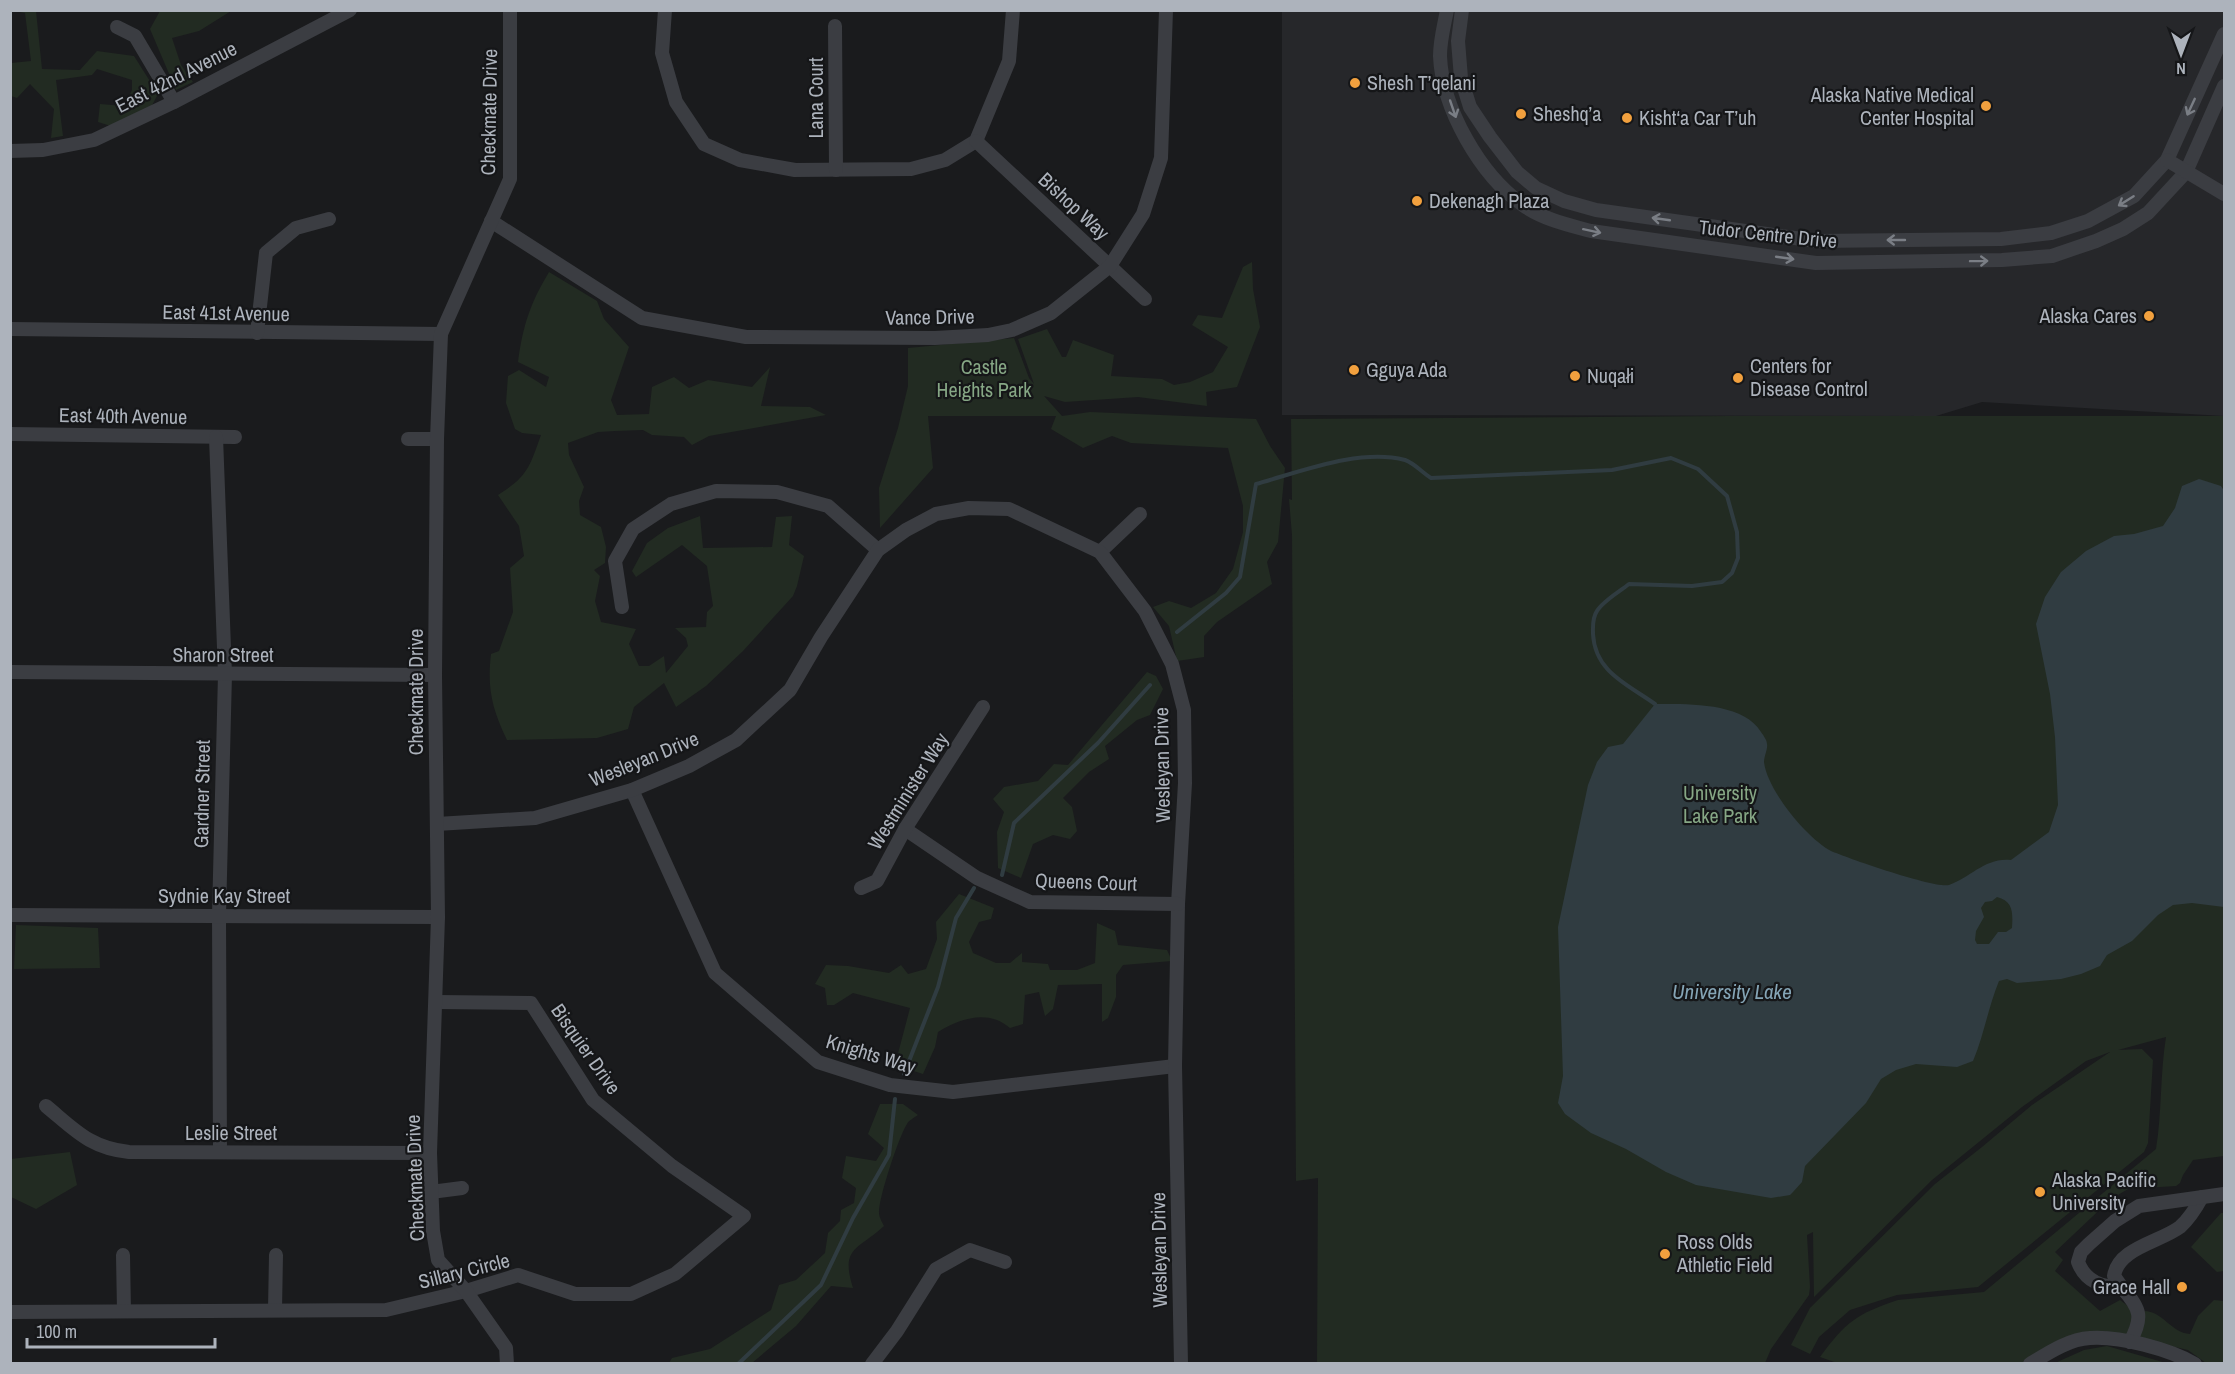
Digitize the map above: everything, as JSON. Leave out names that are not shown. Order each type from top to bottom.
[{"type":"street","name":"East 42nd Avenue","points":[[10,151],[43,150],[94,140],[174,102],[350,10]]},
{"type":"street","name":"Checkmate Drive","points":[[507,1364],[506,1348],[466,1292],[438,1260],[433,1231],[430,1153],[438,917],[435,675],[437,439],[441,334],[510,179],[510,10]]},
{"type":"street","points":[[665,10],[662,53],[676,102],[704,144],[740,160],[795,171],[911,169],[945,160],[976,141],[1009,61],[1013,10]]},
{"type":"street","name":"Vance Drive","points":[[491,221],[642,318],[746,337],[934,338],[988,336],[1012,330],[1052,312],[1110,266],[1143,214],[1161,158],[1167,10]]},
{"type":"street","name":"Tudor Centre Drive","points":[[1447,10],[1441,38],[1440,57],[1443,79],[1454,114],[1472,149],[1501,186],[1524,206],[1556,221],[1591,231],[1816,263],[2002,260],[2052,256],[2096,242],[2148,213],[2186,172],[2224,86]]},
{"type":"street","name":"Tudor Centre Drive","points":[[1462,10],[1458,41],[1461,78],[1470,107],[1490,138],[1517,171],[1536,188],[1564,201],[1596,210],[1816,241],[2001,239],[2050,232],[2096,218],[2134,196],[2167,160],[2224,34]]},
{"type":"street","name":"Lana Court","points":[[835,26],[836,170]]},
{"type":"street","points":[[117,27],[135,36],[174,102]]},
{"type":"street","name":"Bishop Way","points":[[976,141],[1145,299]]},
{"type":"street","points":[[2167,160],[2224,194]]},
{"type":"street","points":[[257,333],[266,253],[296,228],[329,219]]},
{"type":"street","name":"East 41st Avenue","points":[[10,328],[441,334]]},
{"type":"street","name":"East 40th Avenue","points":[[10,434],[235,437]]},
{"type":"street","name":"Gardner Street","points":[[216,437],[225,674],[219,915],[220,1152]]},
{"type":"street","points":[[408,439],[437,439]]},
{"type":"street","points":[[622,607],[615,561],[633,529],[671,504],[716,491],[777,492],[828,506],[878,550]]},
{"type":"street","name":"Wesleyan Drive","points":[[437,824],[535,818],[632,790],[689,766],[736,740],[790,690],[821,637],[878,550],[906,530],[936,514],[969,508],[1009,509],[1100,552],[1145,611],[1172,664],[1184,710],[1185,783],[1178,904],[1175,1066],[1181,1364]]},
{"type":"street","points":[[1100,552],[1140,514]]},
{"type":"street","name":"Sharon Street","points":[[10,672],[435,675]]},
{"type":"street","name":"Westminister Way","points":[[861,888],[877,881],[905,829],[983,707]]},
{"type":"street","name":"Knights Way","points":[[632,790],[715,972],[818,1062],[890,1085],[953,1092],[1175,1066]]},
{"type":"street","name":"Queens Court","points":[[905,829],[976,878],[1030,902],[1178,904]]},
{"type":"street","name":"Sydnie Kay Street","points":[[10,915],[438,917]]},
{"type":"street","name":"Bisquier Drive","points":[[436,1002],[531,1003],[593,1100],[672,1166],[744,1216]]},
{"type":"street","name":"Leslie Street","points":[[46,1106],[86,1140],[109,1150],[129,1152],[430,1153]]},
{"type":"street","points":[[431,1192],[462,1188]]},
{"type":"street","points":[[2123,1289],[2099,1285],[2088,1279],[2078,1262],[2081,1252],[2115,1221],[2139,1206],[2224,1194]]},
{"type":"street","points":[[2130,1342],[2138,1324],[2139,1309],[2114,1276],[2115,1271],[2133,1251],[2158,1240],[2180,1226],[2194,1212],[2202,1197]]},
{"type":"street","name":"Sillary Circle","points":[[10,1312],[386,1310],[466,1292],[518,1275],[575,1294],[632,1294],[675,1274],[744,1216]]},
{"type":"street","points":[[872,1364],[897,1331],[936,1269],[970,1250],[1005,1262]]},
{"type":"street","points":[[123,1255],[124,1311]]},
{"type":"street","points":[[275,1310],[276,1255]]},
{"type":"street","points":[[2030,1364],[2059,1347],[2090,1338],[2130,1342],[2172,1353],[2194,1364]]},
{"type":"shaded area","points":[[1282,11],[2224,11],[2224,416],[1982,402],[1936,416],[1282,415]]},
{"type":"green space","points":[[11,10],[36,11],[42,69],[80,70],[97,51],[134,56],[158,94],[149,111],[114,127],[98,122],[100,104],[124,106],[132,90],[132,80],[97,69],[92,75],[56,80],[63,136],[51,138],[54,109],[30,84],[17,98],[11,96],[11,63],[31,61],[25,13]]},
{"type":"green space","points":[[160,11],[231,11],[199,31],[172,38],[181,65],[193,82],[176,90],[150,29]]},
{"type":"green space","name":"Castle Heights Park","points":[[1252,262],[1253,289],[1260,327],[1237,387],[1206,392],[1207,406],[1138,397],[1065,402],[1044,396],[1062,416],[1090,412],[1256,419],[1285,468],[1278,542],[1267,562],[1272,584],[1217,622],[1204,636],[1204,657],[1177,661],[1169,626],[1153,607],[1169,601],[1191,608],[1216,593],[1233,569],[1243,532],[1243,506],[1228,448],[1131,443],[1112,436],[1083,448],[1051,429],[1056,416],[928,416],[933,468],[880,528],[879,488],[898,428],[908,386],[908,348],[1014,338],[1029,378],[1034,384],[1018,339],[1047,329],[1062,357],[1066,357],[1073,340],[1114,355],[1111,376],[1162,379],[1174,385],[1190,382],[1213,372],[1228,347],[1192,325],[1198,315],[1222,318],[1243,267]]},
{"type":"green space","points":[[549,272],[597,301],[604,319],[629,347],[611,400],[617,415],[649,414],[652,387],[674,377],[689,388],[708,380],[752,387],[770,367],[761,406],[810,407],[826,415],[709,436],[692,445],[684,437],[652,435],[643,430],[598,432],[568,443],[569,455],[584,487],[579,501],[580,515],[601,527],[606,547],[605,563],[594,570],[600,576],[595,601],[601,622],[636,629],[629,644],[639,666],[649,666],[664,656],[666,673],[688,646],[686,638],[675,628],[706,627],[707,612],[713,606],[707,566],[682,545],[636,577],[632,571],[647,543],[668,528],[700,516],[703,548],[772,547],[776,517],[792,516],[789,545],[804,556],[793,596],[743,651],[706,686],[676,707],[664,683],[634,707],[628,729],[597,738],[507,740],[490,688],[491,654],[499,651],[513,612],[510,568],[524,556],[519,526],[498,495],[522,476],[541,435],[522,433],[515,429],[506,403],[508,376],[519,370],[546,387],[549,377],[518,362],[528,315]]},
{"type":"green space","name":"University Lake Park","points":[[2224,416],[2224,1156],[2193,1160],[2176,1186],[2128,1189],[2111,1199],[2055,1252],[2063,1260],[2055,1271],[2100,1311],[2120,1300],[2133,1310],[2129,1336],[2100,1331],[2077,1336],[2023,1363],[1840,1364],[1820,1357],[1845,1327],[1862,1315],[1884,1305],[1898,1300],[1984,1292],[2156,1149],[2166,1037],[2118,1050],[2142,1049],[2153,1060],[2148,1143],[2144,1152],[1978,1287],[1897,1295],[1850,1310],[1819,1337],[1810,1354],[1791,1345],[1810,1308],[1935,1184],[2032,1105],[2110,1052],[2086,1061],[2022,1107],[1932,1180],[1814,1297],[1813,1232],[1807,1235],[1809,1295],[1771,1349],[1765,1363],[1317,1363],[1318,1178],[1296,1181],[1292,535],[1289,499],[1292,500],[1291,419]]},
{"type":"green space","points":[[1147,672],[1156,676],[1163,689],[1150,715],[1137,720],[1105,746],[1109,759],[1089,772],[1063,798],[1072,807],[1077,831],[1070,839],[1053,835],[1033,844],[1021,878],[998,868],[997,832],[1004,812],[993,799],[1004,787],[1038,781],[1054,764],[1068,765]]},
{"type":"green space","points":[[959,894],[994,908],[991,919],[979,922],[969,942],[973,953],[996,963],[1010,963],[1022,953],[1022,962],[1048,964],[1050,970],[1077,970],[1095,963],[1097,923],[1115,931],[1118,945],[1167,950],[1172,961],[1123,965],[1116,975],[1116,997],[1108,1018],[1102,1022],[1102,984],[1058,985],[1053,1009],[1045,1016],[1039,992],[1025,995],[1023,1024],[1010,1028],[1002,1022],[984,1017],[965,1020],[938,1032],[935,1047],[923,1074],[895,1065],[910,1008],[853,993],[834,1005],[827,1005],[825,988],[815,984],[826,965],[889,973],[901,965],[908,974],[926,969],[937,939],[936,922]]},
{"type":"green space","points":[[16,925],[98,928],[100,968],[14,969]]},
{"type":"green space","points":[[880,1104],[903,1104],[918,1115],[907,1124],[890,1168],[879,1215],[884,1226],[859,1245],[850,1257],[853,1288],[831,1286],[796,1326],[752,1363],[669,1363],[672,1358],[710,1349],[771,1310],[779,1285],[796,1280],[825,1253],[828,1233],[840,1221],[841,1210],[854,1203],[856,1188],[842,1178],[846,1156],[876,1161],[884,1148],[868,1134]]},
{"type":"green space","points":[[70,1152],[77,1185],[36,1209],[11,1197],[11,1159]]},
{"type":"green space","points":[[2221,1213],[2224,1213],[2224,1271],[2217,1272],[2191,1247]]},
{"type":"green space","points":[[2214,1300],[2224,1301],[2224,1363],[2206,1363],[2188,1350],[2136,1338],[2144,1311],[2157,1314],[2177,1330],[2190,1334],[2198,1316]]},
{"type":"green space","points":[[2107,1346],[2166,1363],[2055,1363],[2084,1350]]},
{"type":"water","name":"University Lake","points":[[2199,479],[2221,486],[2224,491],[2224,907],[2192,903],[2173,905],[2158,915],[2132,941],[2107,955],[2100,966],[2081,974],[2061,979],[2017,983],[2007,979],[1999,981],[1973,1061],[1957,1067],[1916,1064],[1896,1070],[1881,1079],[1866,1103],[1805,1166],[1802,1182],[1790,1195],[1771,1198],[1696,1185],[1591,1133],[1565,1114],[1558,1103],[1563,1076],[1558,927],[1588,785],[1597,762],[1608,747],[1623,744],[1655,704],[1698,705],[1728,710],[1753,722],[1761,732],[1767,742],[1764,762],[1772,786],[1800,825],[1821,845],[1831,851],[1891,872],[1941,885],[1957,882],[1986,864],[2011,860],[2049,832],[2058,805],[2055,737],[2050,694],[2036,624],[2045,597],[2061,572],[2086,551],[2114,536],[2134,534],[2163,526],[2175,508],[2182,486]],"holes":[[[1997,897],[2011,908],[2012,928],[2006,932],[1998,932],[1989,944],[1977,944],[1976,931],[1984,917],[1981,908],[1985,902]]]},
{"type":"waterway","points":[[1177,632],[1226,593],[1240,577],[1256,484],[1330,463],[1368,457],[1405,460],[1431,478],[1612,470],[1671,458],[1698,469],[1727,496],[1737,532],[1738,558],[1732,573],[1722,582],[1692,586],[1629,584],[1603,604],[1595,614],[1593,622],[1595,647],[1606,668],[1655,704]]},
{"type":"waterway","points":[[1002,875],[1014,823],[1098,743],[1150,685]]},
{"type":"waterway","points":[[904,1074],[938,987],[956,918],[974,888]]},
{"type":"waterway","points":[[738,1364],[821,1285],[853,1218],[889,1155],[895,1099]]},
{"type":"place","name":"Shesh T’qelani","points":[[1355,83]]},
{"type":"place","name":"Alaska Native Medical Center Hospital","points":[[1986,106]]},
{"type":"place","name":"Sheshq’a","points":[[1521,114]]},
{"type":"place","name":"Kisht‘a Car T’uh","points":[[1627,118]]},
{"type":"place","name":"Dekenagh Plaza","points":[[1417,201]]},
{"type":"place","name":"Alaska Cares","points":[[2149,316]]},
{"type":"place","name":"Gguya Ada","points":[[1354,370]]},
{"type":"place","name":"Nuqałi","points":[[1575,376]]},
{"type":"place","name":"Centers for Disease Control","points":[[1738,378]]},
{"type":"place","name":"Alaska Pacific University","points":[[2040,1192]]},
{"type":"place","name":"Ross Olds Athletic Field","points":[[1665,1254]]},
{"type":"place","name":"Grace Hall","points":[[2182,1287]]}]
